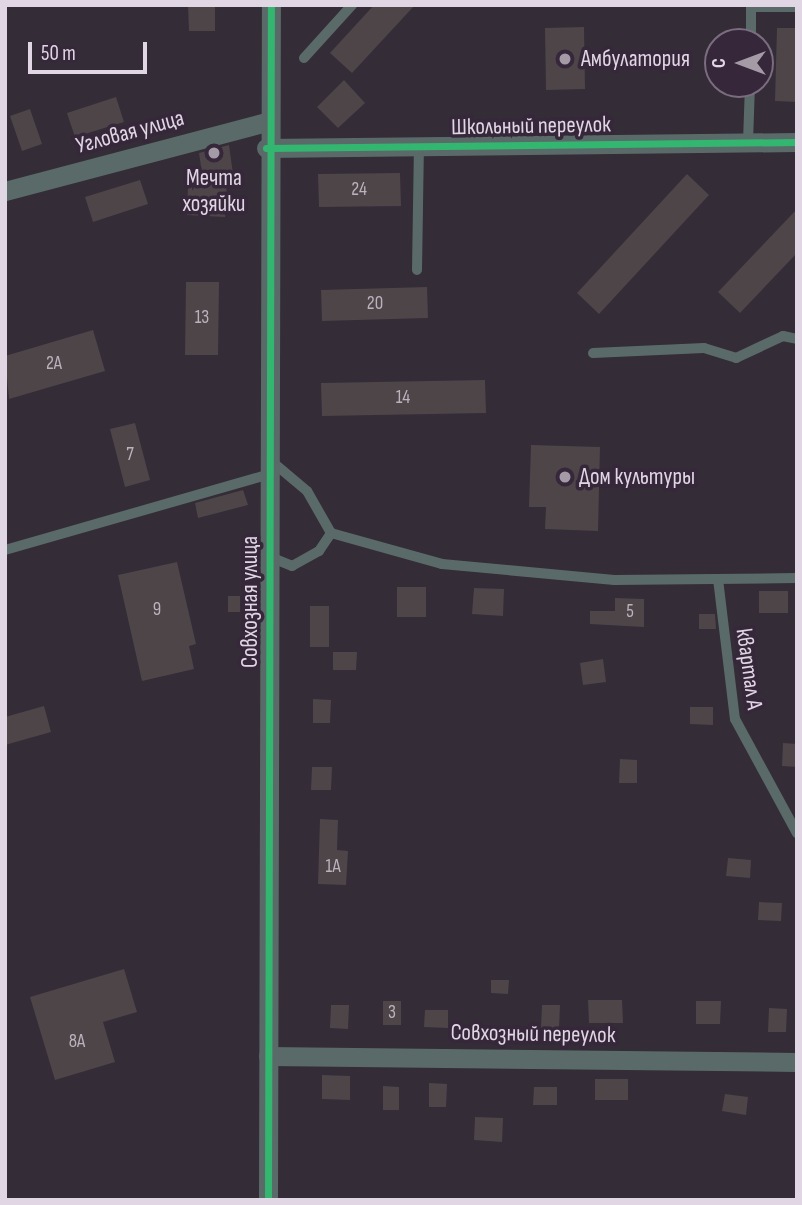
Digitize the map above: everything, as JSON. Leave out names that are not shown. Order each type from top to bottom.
[{"type":"street","name":"Совхозная улица","points":[[268,1200],[270,467],[266,148],[271,5]]},
{"type":"street","name":"Угловая улица","points":[[5,191],[267,122]]},
{"type":"street","name":"Школьный переулок","points":[[266,148],[797,142]]},
{"type":"street","name":"Совхозный переулок","points":[[268,1056],[797,1062]]},
{"type":"lane","points":[[304,58],[352,5]]},
{"type":"lane","points":[[751,28],[751,6],[797,7]]},
{"type":"lane","points":[[748,142],[750,98]]},
{"type":"lane","points":[[417,271],[419,146]]},
{"type":"lane","points":[[593,353],[704,348],[736,358],[783,337],[797,339]]},
{"type":"lane","points":[[5,550],[270,467],[307,491],[331,533],[442,564],[614,580],[797,578]]},
{"type":"lane","points":[[270,557],[292,566],[320,551],[331,533]]},
{"type":"lane","name":"квартал А","points":[[718,579],[735,719],[797,833]]},
{"type":"building","points":[[188,5],[215,5],[215,31],[189,31]]},
{"type":"building","points":[[374,5],[415,5],[352,73],[330,53]]},
{"type":"building","name":"Амбулатория","points":[[584,27],[585,89],[546,90],[545,28]]},
{"type":"building","points":[[777,28],[797,28],[797,102],[775,101]]},
{"type":"building","points":[[344,80],[365,103],[338,128],[317,107]]},
{"type":"building","points":[[116,97],[124,122],[75,137],[67,113]]},
{"type":"building","points":[[30,109],[42,144],[22,151],[10,116]]},
{"type":"building","points":[[229,145],[234,181],[227,181],[225,217],[187,215],[188,186],[204,187],[199,153]]},
{"type":"building","points":[[400,173],[401,206],[319,207],[318,174]]},
{"type":"building","points":[[687,174],[709,195],[599,314],[577,293]]},
{"type":"building","points":[[140,180],[148,204],[93,222],[85,197]]},
{"type":"building","points":[[797,209],[797,253],[740,313],[718,292]]},
{"type":"building","points":[[186,282],[219,282],[218,355],[185,355]]},
{"type":"building","points":[[427,287],[428,318],[322,321],[321,290]]},
{"type":"building","points":[[93,330],[105,371],[9,399],[5,356]]},
{"type":"building","points":[[485,380],[486,413],[322,416],[321,383]]},
{"type":"building","points":[[135,423],[150,480],[125,487],[110,429]]},
{"type":"building","name":"Дом культуры","points":[[531,445],[600,447],[598,531],[545,529],[546,507],[529,507]]},
{"type":"building","points":[[243,490],[248,505],[198,518],[195,503]]},
{"type":"building","points":[[177,562],[196,644],[189,646],[194,669],[142,681],[118,575]]},
{"type":"building","points":[[397,587],[426,587],[426,617],[397,617]]},
{"type":"building","points":[[474,588],[504,589],[503,616],[472,614]]},
{"type":"building","points":[[759,591],[788,591],[788,613],[759,613]]},
{"type":"building","points":[[228,596],[240,596],[240,612],[228,612]]},
{"type":"building","points":[[615,598],[644,599],[644,627],[590,624],[590,611],[615,611]]},
{"type":"building","points":[[310,606],[329,606],[329,647],[310,647]]},
{"type":"building","points":[[699,614],[715,614],[716,629],[699,629]]},
{"type":"building","points":[[333,652],[357,652],[356,670],[333,670]]},
{"type":"building","points":[[603,659],[606,682],[583,685],[580,663]]},
{"type":"building","points":[[313,699],[331,700],[330,723],[313,723]]},
{"type":"building","points":[[44,706],[51,732],[5,745],[5,717]]},
{"type":"building","points":[[690,707],[713,707],[713,725],[690,724]]},
{"type":"building","points":[[783,743],[797,744],[797,767],[782,766]]},
{"type":"building","points":[[620,759],[637,760],[637,783],[619,783]]},
{"type":"building","points":[[312,767],[332,767],[331,790],[311,790]]},
{"type":"building","points":[[320,819],[338,820],[337,850],[348,851],[346,885],[318,884]]},
{"type":"building","points":[[728,858],[751,860],[750,878],[726,876]]},
{"type":"building","points":[[759,902],[782,903],[781,921],[758,920]]},
{"type":"building","points":[[124,969],[137,1012],[103,1022],[115,1062],[55,1080],[30,997]]},
{"type":"building","points":[[491,980],[509,980],[508,994],[491,993]]},
{"type":"building","points":[[588,1000],[622,1000],[623,1023],[589,1023]]},
{"type":"building","points":[[383,1001],[401,1001],[401,1025],[383,1025]]},
{"type":"building","points":[[696,1001],[721,1001],[720,1024],[696,1024]]},
{"type":"building","points":[[331,1005],[349,1005],[348,1029],[330,1028]]},
{"type":"building","points":[[542,1005],[560,1005],[559,1029],[541,1028]]},
{"type":"building","points":[[769,1008],[787,1009],[786,1032],[768,1032]]},
{"type":"building","points":[[425,1010],[448,1010],[448,1028],[424,1027]]},
{"type":"building","points":[[322,1075],[350,1076],[350,1100],[322,1099]]},
{"type":"building","points":[[595,1079],[628,1079],[628,1100],[595,1100]]},
{"type":"building","points":[[429,1083],[447,1084],[446,1107],[429,1107]]},
{"type":"building","points":[[383,1086],[399,1087],[399,1110],[383,1110]]},
{"type":"building","points":[[534,1087],[557,1087],[557,1105],[533,1105]]},
{"type":"building","points":[[725,1094],[748,1097],[746,1115],[722,1111]]},
{"type":"building","points":[[475,1117],[503,1118],[502,1142],[474,1140]]},
{"type":"cycle path","points":[[268,1200],[271,5]]},
{"type":"cycle path","points":[[266,148],[797,142]]},
{"type":"place","name":"Амбулатория","points":[[565,59]]},
{"type":"place","name":"Мечта хозяйки","points":[[214,153]]},
{"type":"place","name":"Дом культуры","points":[[565,477]]}]
